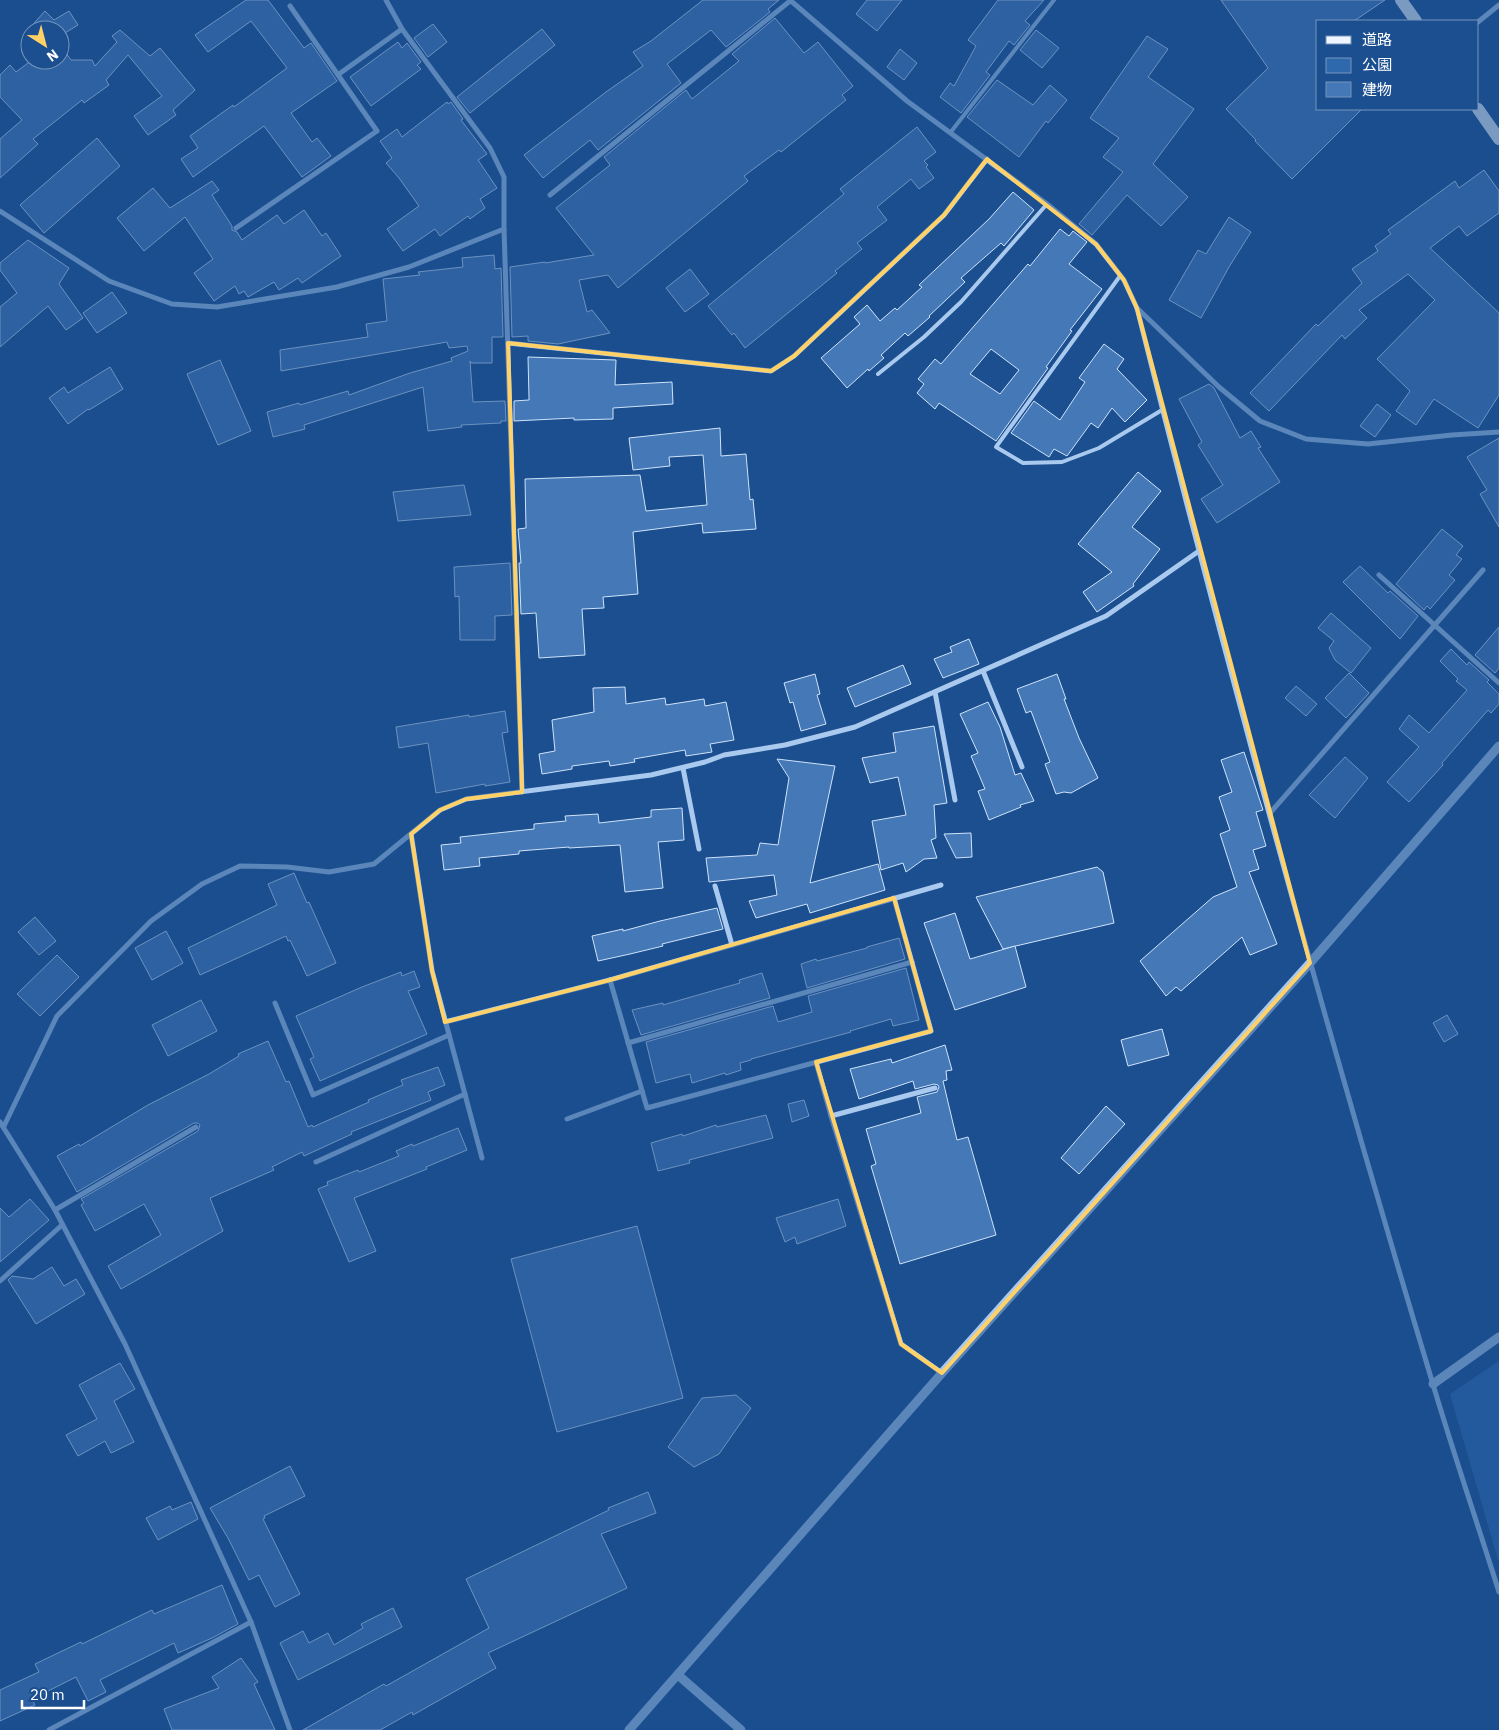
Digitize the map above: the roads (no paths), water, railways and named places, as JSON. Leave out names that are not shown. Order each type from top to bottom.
[{"type":"main road","points":[[1401,0],[1415,20]]},
{"type":"main road","points":[[1479,110],[1499,138]]},
{"type":"street","points":[[386,0],[402,29],[490,148],[504,177],[504,229],[522,792]]},
{"type":"street","points":[[550,195],[790,0],[907,102],[1047,204],[1096,244],[1120,276],[1137,308],[1199,551],[1310,963],[1432,1384],[1499,1592]]},
{"type":"street","points":[[1479,21],[1499,5]]},
{"type":"street","points":[[236,228],[376,131],[339,74],[290,6]]},
{"type":"street","points":[[339,74],[402,29]]},
{"type":"street","points":[[508,343],[771,371],[794,356],[944,215],[987,159]]},
{"type":"street","points":[[0,211],[109,281],[172,304],[217,307],[337,288],[410,267],[504,229]]},
{"type":"street","points":[[1137,308],[1219,388],[1260,421],[1306,439],[1368,444],[1499,432]]},
{"type":"street","points":[[290,1730],[251,1622],[125,1344],[54,1210],[2,1124],[57,1016],[151,921],[202,884],[240,866],[287,867],[328,872],[374,864],[440,810],[466,799],[651,775],[724,756],[785,745],[854,727],[1106,616],[1199,551]]},
{"type":"street","points":[[1270,813],[1483,570]]},
{"type":"street","points":[[1379,575],[1499,683]]},
{"type":"street","points":[[983,671],[1022,767]]},
{"type":"street","points":[[935,692],[955,800]]},
{"type":"street","points":[[629,1730],[942,1373],[1310,963],[1499,746]]},
{"type":"street","points":[[682,768],[699,849]]},
{"type":"street","points":[[411,834],[432,971],[482,1158]]},
{"type":"street","points":[[445,1022],[610,980],[941,885]]},
{"type":"street","points":[[715,886],[732,945]]},
{"type":"street","points":[[610,980],[647,1108],[930,1031],[894,898]]},
{"type":"street","points":[[628,1043],[912,962]]},
{"type":"street","points":[[275,1003],[313,1095],[449,1035]]},
{"type":"street","points":[[816,1062],[901,1344],[942,1373]]},
{"type":"street","points":[[831,1116],[935,1088]]},
{"type":"street","points":[[567,1119],[642,1091]]},
{"type":"street","points":[[316,1162],[465,1094]]},
{"type":"street","points":[[54,1210],[196,1127]]},
{"type":"street","points":[[0,1281],[62,1225]]},
{"type":"street","points":[[1432,1384],[1499,1337]]},
{"type":"street","points":[[49,1730],[251,1622]]},
{"type":"street","points":[[678,1675],[741,1730]]},
{"type":"lane","points":[[950,133],[1054,0]]},
{"type":"lane","points":[[878,374],[924,337],[961,302],[1047,204]]},
{"type":"lane","points":[[1120,276],[996,447],[1023,463],[1062,462],[1099,448],[1162,410]]}]
